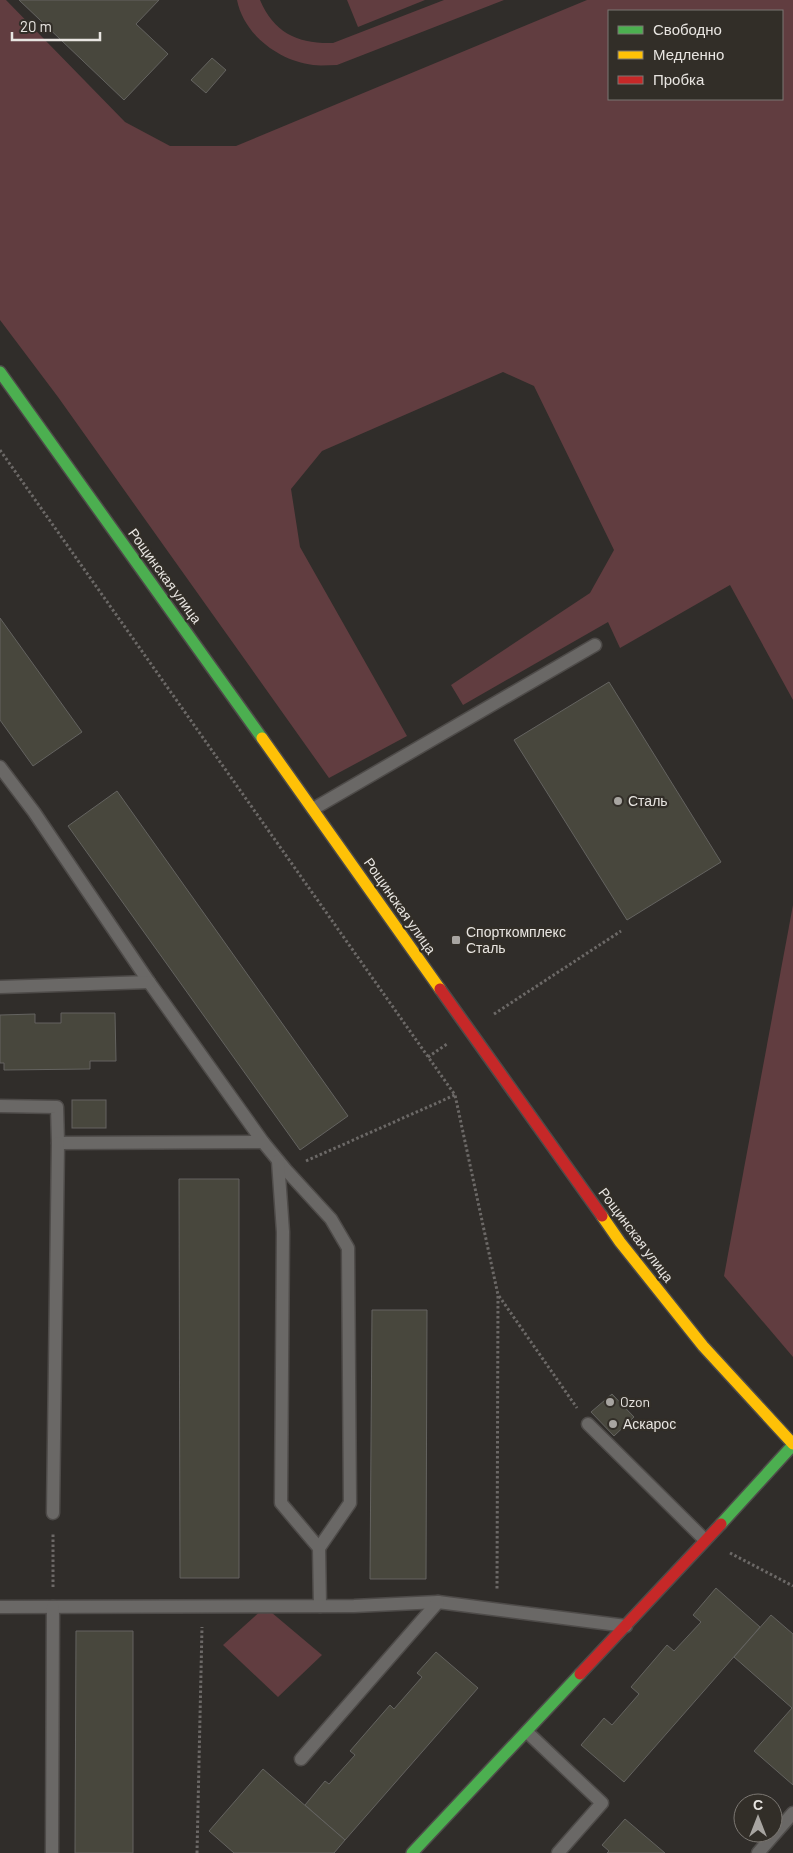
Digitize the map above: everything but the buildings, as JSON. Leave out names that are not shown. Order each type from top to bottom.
[{"type":"main road","name":"Рощинская улица","points":[[0,372],[314,809],[620,1242],[703,1346],[793,1444]]},
{"type":"main road","points":[[412,1853],[626,1626],[793,1444]]},
{"type":"lane","points":[[314,809],[595,645]]},
{"type":"lane","points":[[0,767],[34,812],[149,982],[263,1142],[331,1219],[348,1248],[350,1503],[319,1548],[320,1606]]},
{"type":"lane","points":[[0,987],[149,982]]},
{"type":"lane","points":[[0,1106],[57,1107],[53,1513]]},
{"type":"lane","points":[[58,1143],[263,1142]]},
{"type":"lane","points":[[282,1165],[281,1504],[319,1548]]},
{"type":"lane","points":[[588,1424],[705,1540]]},
{"type":"lane","points":[[301,1759],[438,1602]]},
{"type":"lane","points":[[0,1607],[320,1606],[438,1602],[626,1626]]},
{"type":"lane","points":[[52,1853],[53,1607]]},
{"type":"lane","points":[[527,1732],[602,1803],[558,1853]]},
{"type":"lane","points":[[758,1853],[793,1813]]},
{"type":"path","points":[[0,450],[454,1095],[498,1295],[497,1610]]},
{"type":"path","points":[[428,1057],[621,931]]},
{"type":"path","points":[[282,1165],[454,1095]]},
{"type":"path","points":[[498,1295],[588,1424]]},
{"type":"path","points":[[53,1513],[53,1607]]},
{"type":"path","points":[[705,1540],[793,1586]]},
{"type":"path","points":[[197,1853],[203,1607]]},
{"type":"shaded area","points":[[0,0],[6,0],[125,122],[170,146],[236,146],[587,0],[793,0],[793,700],[730,585],[620,648],[608,622],[463,705],[451,685],[590,593],[614,550],[534,386],[503,372],[322,451],[291,489],[300,547],[407,736],[329,778],[58,397],[0,320]]},
{"type":"shaded area","points":[[237,0],[260,0],[272,21],[298,39],[333,43],[444,0],[504,0],[337,65],[313,65],[288,58],[265,44],[247,24]]},
{"type":"shaded area","points":[[347,0],[425,0],[358,27]]},
{"type":"shaded area","points":[[793,905],[793,1357],[724,1276]]},
{"type":"shaded area","points":[[265,1607],[322,1655],[278,1697],[223,1645]]},
{"type":"traffic: fast","points":[[0,372],[262,738]]},
{"type":"traffic: fast","points":[[721,1524],[793,1445]]},
{"type":"traffic: fast","points":[[412,1853],[580,1674]]},
{"type":"traffic: slow","points":[[262,738],[440,989]]},
{"type":"traffic: slow","points":[[602,1216],[620,1242],[703,1346],[793,1444]]},
{"type":"traffic: jam","points":[[440,989],[602,1216]]},
{"type":"traffic: jam","points":[[580,1674],[721,1524]]},
{"type":"place","name":"Сталь","points":[[618,801]]},
{"type":"place","name":"Спорткомплекс Сталь","points":[[456,940]]},
{"type":"place","name":"Ozon","points":[[610,1402]]},
{"type":"place","name":"Аскарос","points":[[613,1424]]}]
